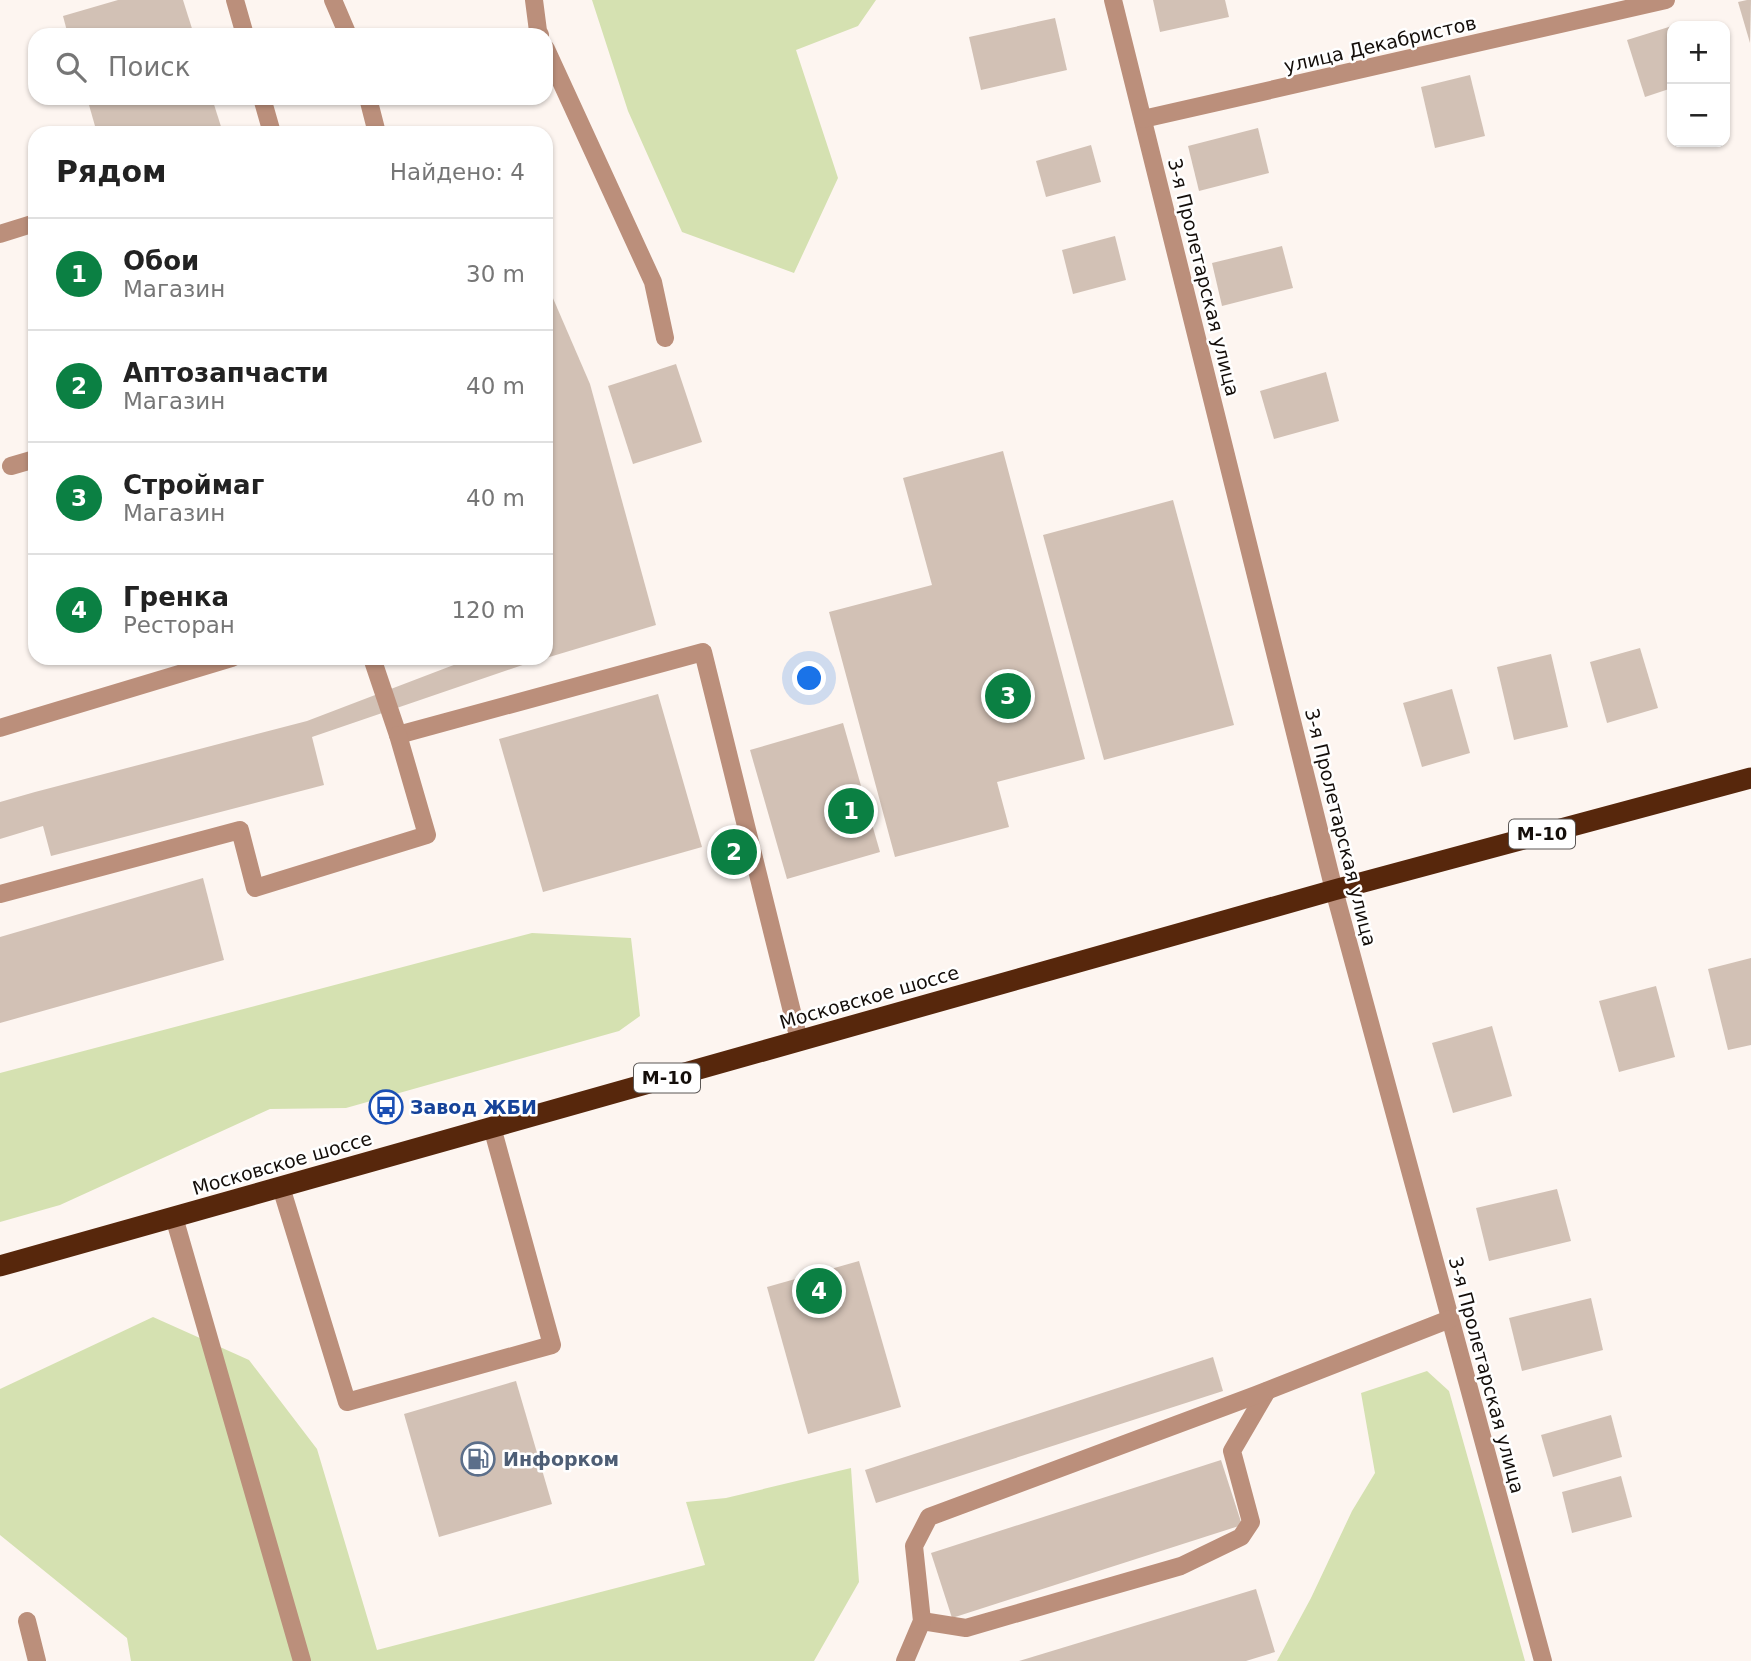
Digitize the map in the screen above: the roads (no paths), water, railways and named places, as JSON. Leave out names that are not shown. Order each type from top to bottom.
[{"type":"highway","name":"Московское шоссе","points":[[0,1266],[1334,890],[1751,778]]},
{"type":"street","points":[[235,0],[243,28]]},
{"type":"street","points":[[333,0],[345,28]]},
{"type":"street","points":[[534,0],[538,28]]},
{"type":"street","name":"3-я Пролетарская улица","points":[[1113,0],[1334,890],[1543,1661]]},
{"type":"street","name":"улица Декабристов","points":[[1143,119],[1666,0]]},
{"type":"street","points":[[553,68],[653,282],[665,338]]},
{"type":"street","points":[[264,105],[270,126]]},
{"type":"street","points":[[370,105],[375,126]]},
{"type":"street","points":[[0,234],[28,225]]},
{"type":"street","points":[[11,466],[28,461]]},
{"type":"street","points":[[398,735],[703,652],[799,1040]]},
{"type":"street","points":[[0,728],[209,665]]},
{"type":"street","points":[[0,894],[240,830],[255,888],[427,835],[374,665]]},
{"type":"street","points":[[281,1187],[347,1402],[552,1345],[492,1127]]},
{"type":"street","points":[[174,1217],[302,1661]]},
{"type":"street","points":[[905,1661],[922,1620],[914,1546],[929,1517],[1267,1391],[1450,1319]]},
{"type":"street","points":[[922,1620],[966,1628],[1181,1566],[1241,1537],[1251,1522],[1232,1451],[1267,1391]]},
{"type":"street","points":[[26,1621],[37,1661]]},
{"type":"place","name":"Строймаг","points":[[1008,696]]},
{"type":"place","name":"Обои","points":[[851,811]]},
{"type":"place","name":"Аптозапчасти","points":[[734,852]]},
{"type":"place","name":"Завод ЖБИ","points":[[386,1107]]},
{"type":"place","name":"Гренка","points":[[819,1291]]},
{"type":"place","name":"Инфорком","points":[[478,1459]]}]
